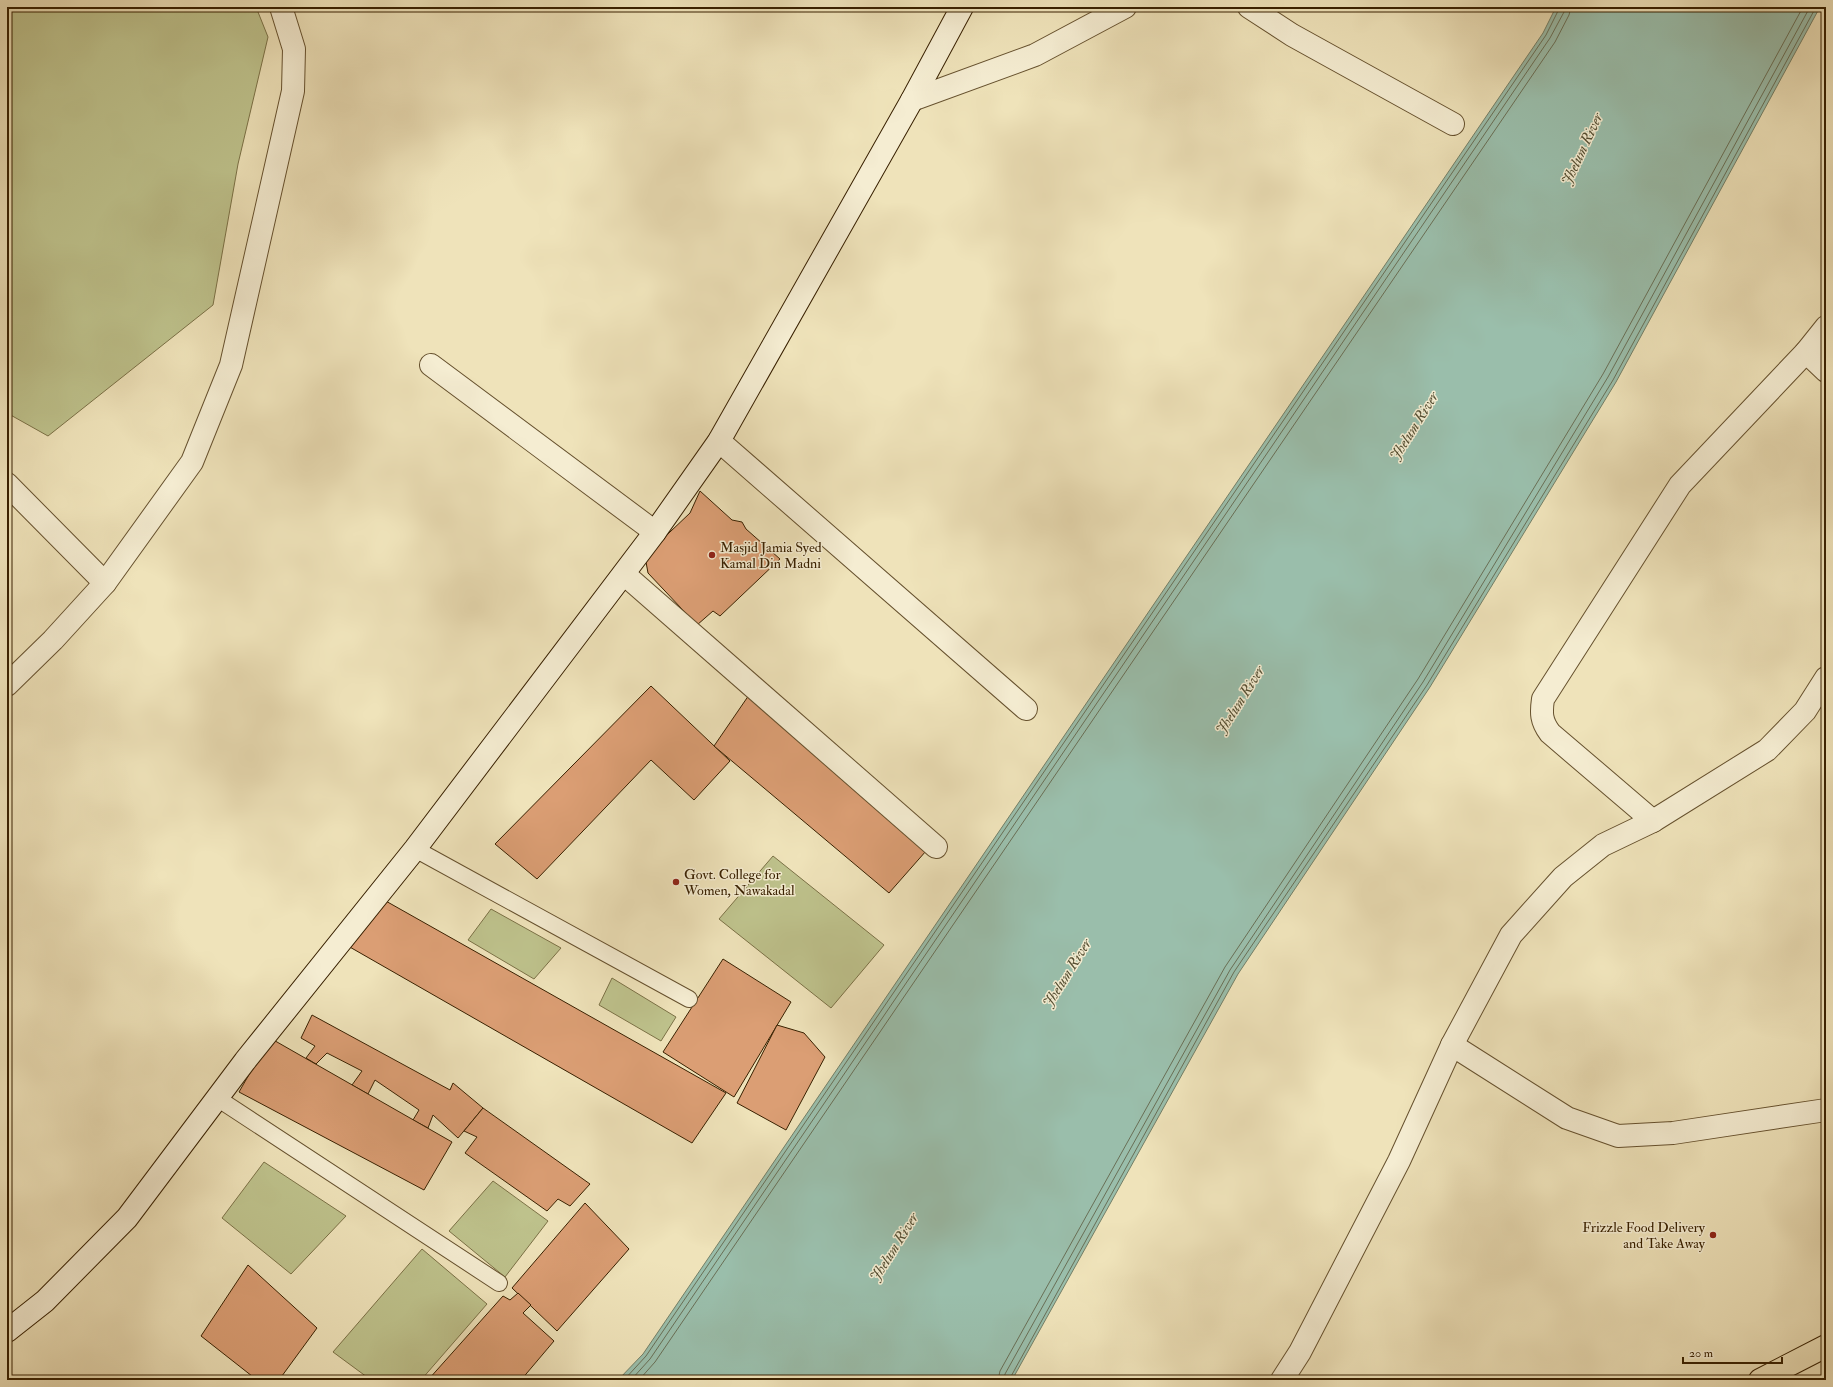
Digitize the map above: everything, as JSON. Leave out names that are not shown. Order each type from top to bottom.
[{"type":"main road","points":[[1760,1380],[1826,1346]]},
{"type":"street","points":[[7,685],[53,640],[105,584],[192,462],[231,365],[293,91],[294,49],[281,7]]},
{"type":"street","points":[[7,1331],[45,1301],[127,1218],[245,1060],[415,849],[655,532],[719,442],[912,100],[962,7]]},
{"type":"street","points":[[912,100],[1036,55],[1125,7]]},
{"type":"street","points":[[1249,7],[1292,35],[1453,124]]},
{"type":"street","points":[[1653,821],[1550,733],[1544,724],[1541,714],[1543,699],[1680,485],[1806,352],[1826,327]]},
{"type":"street","points":[[1806,352],[1826,371]]},
{"type":"street","points":[[431,365],[655,532]]},
{"type":"street","points":[[719,442],[1026,709]]},
{"type":"street","points":[[7,484],[105,584]]},
{"type":"street","points":[[624,574],[936,847]]},
{"type":"street","points":[[1282,1380],[1300,1352],[1391,1175],[1452,1045],[1511,935],[1558,883],[1603,845],[1653,821],[1767,750],[1805,711],[1826,678]]},
{"type":"street","points":[[1452,1045],[1567,1118],[1618,1136],[1673,1133],[1826,1110]]},
{"type":"lane","points":[[415,849],[689,999]]},
{"type":"lane","points":[[217,1098],[499,1283]]},
{"type":"green space","points":[[7,7],[256,7],[268,37],[238,164],[213,305],[48,436],[7,413]]},
{"type":"green space","points":[[773,856],[884,945],[831,1008],[719,919]]},
{"type":"green space","points":[[491,909],[561,948],[534,979],[468,940]]},
{"type":"green space","points":[[612,978],[676,1017],[661,1041],[599,1005]]},
{"type":"green space","points":[[264,1162],[346,1216],[291,1274],[222,1218]]},
{"type":"green space","points":[[493,1181],[548,1221],[505,1277],[449,1231]]},
{"type":"green space","points":[[422,1249],[487,1304],[421,1380],[371,1380],[333,1352]]},
{"type":"water","name":"Jhelum River","points":[[1556,7],[1820,7],[1616,382],[1430,687],[1238,974],[1012,1380],[618,1380],[643,1354],[1543,33]]},
{"type":"building","name":"Masjid Jamia Syed Kamal Din Madni","points":[[700,491],[732,520],[742,522],[746,529],[780,559],[720,616],[713,611],[697,625],[648,573],[646,562],[651,550],[690,513]]},
{"type":"building","points":[[651,686],[730,761],[694,800],[651,760],[537,879],[495,844]]},
{"type":"building","points":[[749,695],[926,851],[889,893],[714,746]]},
{"type":"building","points":[[384,900],[726,1093],[692,1143],[348,946]]},
{"type":"building","points":[[723,959],[791,1002],[734,1097],[663,1052]]},
{"type":"building","points":[[312,1015],[450,1090],[453,1083],[483,1108],[458,1138],[433,1115],[428,1128],[413,1120],[419,1110],[375,1080],[368,1094],[352,1085],[362,1071],[327,1053],[316,1064],[306,1058],[315,1046],[301,1038]]},
{"type":"building","points":[[777,1025],[804,1033],[825,1057],[786,1130],[737,1103]]},
{"type":"building","points":[[270,1038],[452,1142],[424,1190],[239,1092]]},
{"type":"building","points":[[483,1108],[590,1184],[570,1206],[558,1199],[547,1211],[465,1153],[477,1137],[464,1131]]},
{"type":"building","points":[[585,1203],[629,1249],[557,1331],[512,1288]]},
{"type":"building","points":[[248,1265],[317,1328],[279,1380],[257,1380],[201,1336]]},
{"type":"building","points":[[518,1293],[531,1305],[523,1313],[554,1341],[521,1380],[428,1380],[503,1296],[510,1300]]},
{"type":"place","name":"Masjid Jamia Syed Kamal Din Madni","points":[[712,555]]},
{"type":"place","name":"Govt. College for Women, Nawakadal","points":[[676,882]]},
{"type":"place","name":"Frizzle Food Delivery and Take Away","points":[[1713,1235]]}]
